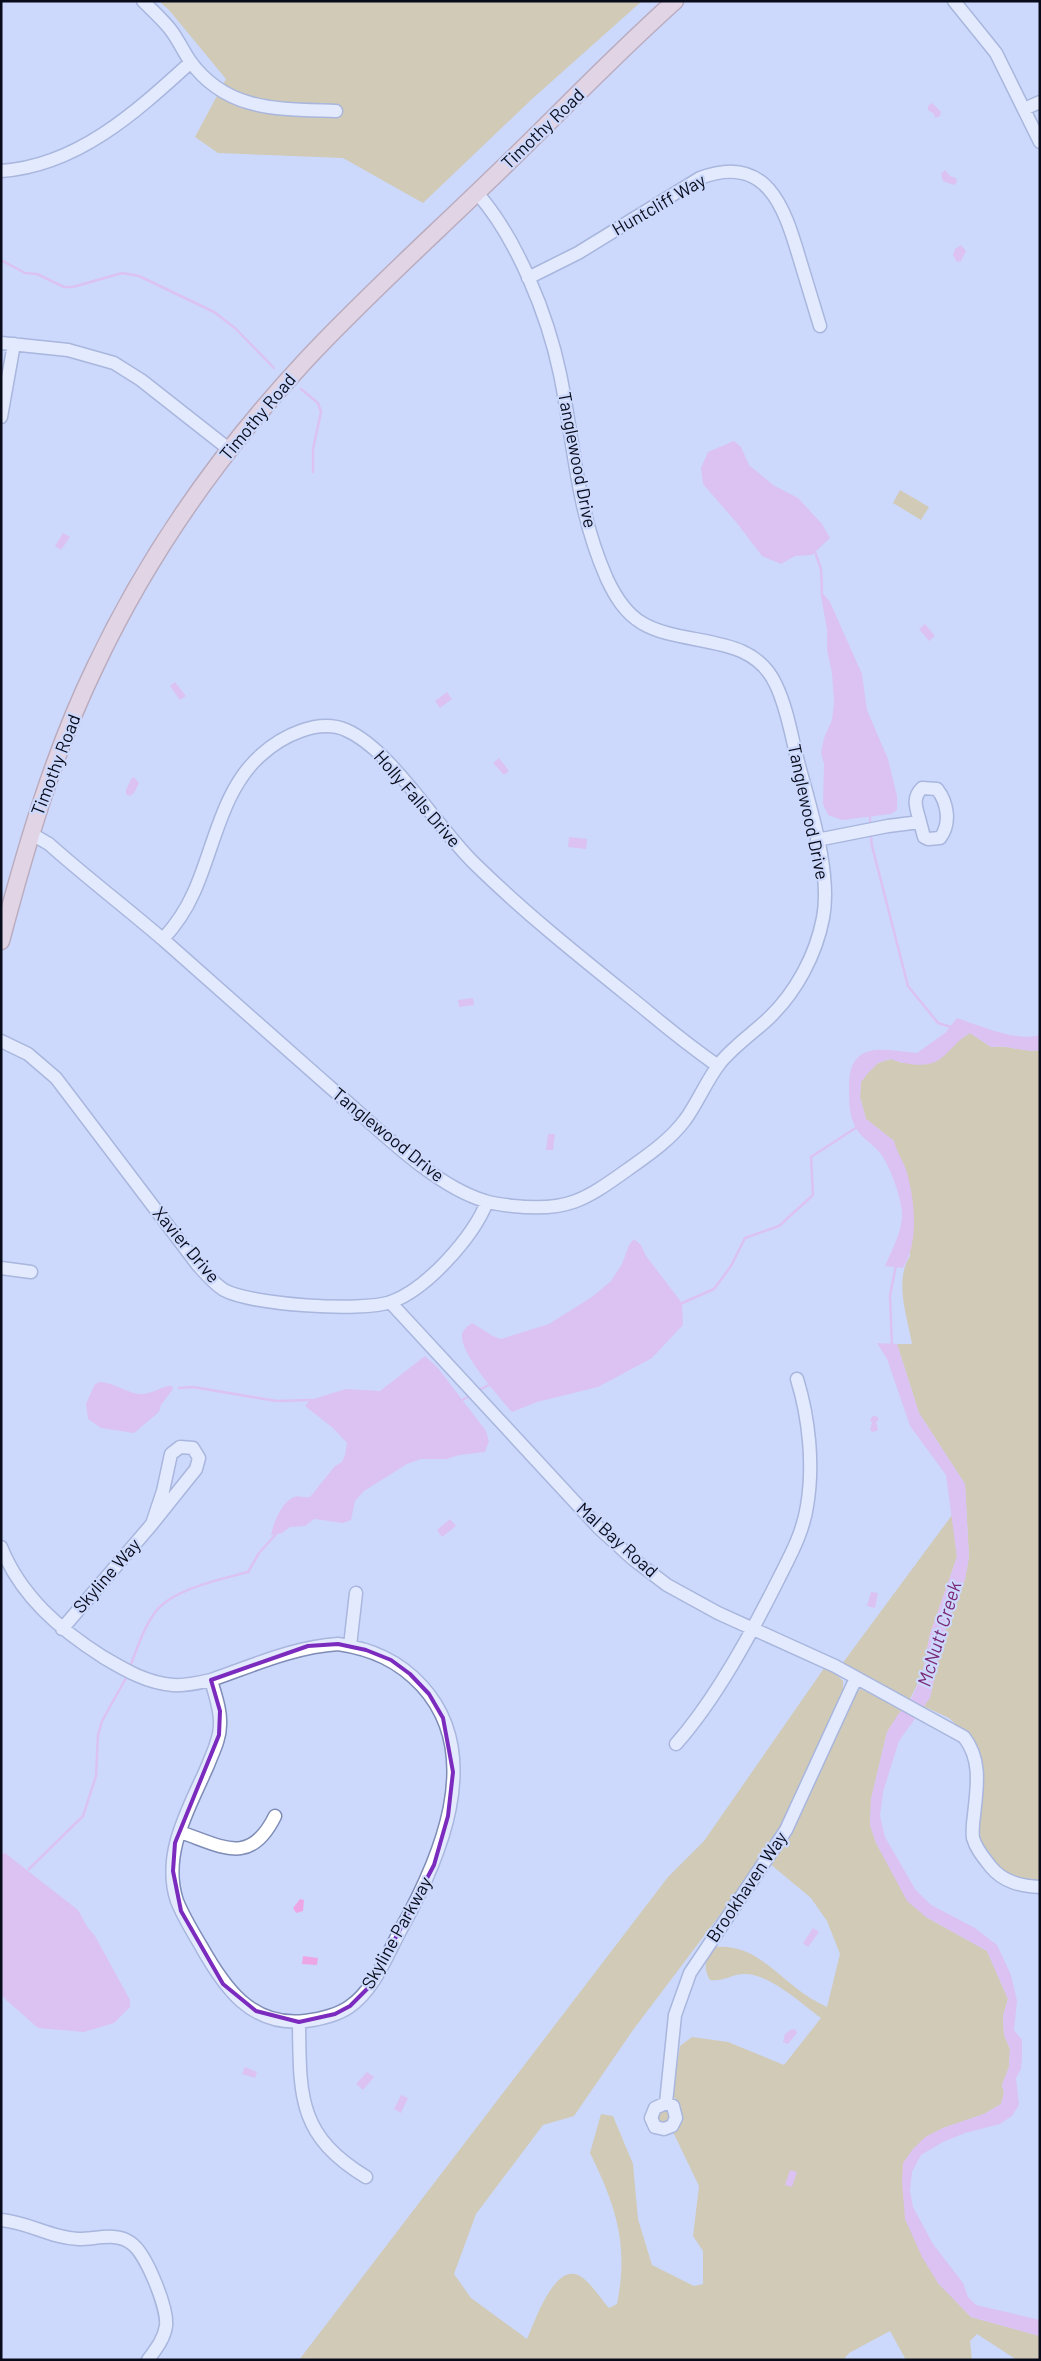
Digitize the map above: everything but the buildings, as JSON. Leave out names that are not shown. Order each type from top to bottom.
[{"type":"main road","name":"Timothy Road","points":[[1,941],[30,833],[54,764],[93,670],[156,556],[190,503],[230,450],[287,382],[341,324],[564,109],[630,41],[675,1]]},
{"type":"street","points":[[143,1],[171,30],[191,62],[213,85],[230,96],[248,104],[275,108],[336,111]]},
{"type":"street","points":[[954,1],[996,53],[1040,142]]},
{"type":"street","points":[[1,172],[45,164],[74,152],[144,105],[191,62]]},
{"type":"street","points":[[1024,110],[1040,102]]},
{"type":"street","name":"Huntcliff Way","points":[[528,278],[578,253],[700,178],[723,172],[742,174],[763,183],[775,194],[791,230],[820,326]]},
{"type":"street","name":"Tanglewood Drive","points":[[30,833],[49,844],[163,939],[402,1150],[449,1184],[487,1202],[530,1208],[554,1208],[569,1205],[597,1192],[652,1152],[675,1131],[695,1105],[718,1066],[786,1000],[796,985],[812,952],[819,935],[825,907],[818,840],[785,712],[771,675],[750,656],[734,648],[646,626],[625,609],[614,592],[589,530],[577,482],[557,359],[549,333],[528,278],[504,230],[477,193]]},
{"type":"street","points":[[1,417],[7,343],[68,350],[114,362],[141,380],[230,450]]},
{"type":"street","name":"Holly Falls Drive","points":[[163,939],[185,912],[229,801],[246,770],[259,756],[281,740],[308,729],[334,726],[355,735],[378,754],[473,862],[528,914],[664,1027],[718,1066]]},
{"type":"street","points":[[818,840],[888,826],[920,822]]},
{"type":"street","name":"Xavier Drive","points":[[1,1041],[28,1054],[44,1066],[68,1091],[196,1264],[224,1290],[244,1296],[284,1302],[348,1306],[390,1302],[422,1284],[455,1251],[475,1228],[487,1202]]},
{"type":"street","points":[[1,1268],[31,1272]]},
{"type":"street","name":"Mal Bay Road","points":[[390,1302],[599,1528],[633,1559],[668,1585],[718,1613],[810,1653],[964,1737],[974,1754],[978,1776],[972,1831],[977,1847],[995,1871],[1009,1881],[1040,1886]]},
{"type":"street","points":[[676,1744],[694,1723],[754,1629],[799,1538],[807,1506],[810,1442],[803,1399],[797,1379]]},
{"type":"street","name":"Skyline Way","points":[[62,1628],[152,1524],[196,1468],[199,1458],[193,1448],[180,1447],[171,1454],[163,1491],[152,1524]]},
{"type":"street","name":"Skyline Parkway","points":[[1,1547],[26,1592],[62,1628],[89,1648],[140,1677],[173,1685],[187,1685],[211,1680],[308,1646],[338,1644],[379,1654],[402,1667],[429,1694],[437,1706],[447,1730],[453,1772],[448,1816],[434,1865],[370,1986],[350,2006],[335,2014],[299,2022],[269,2017],[243,2004],[232,1994],[216,1972],[177,1898],[173,1885],[173,1856],[180,1832],[219,1736],[220,1711],[211,1680]]},
{"type":"street","points":[[350,1646],[356,1593]]},
{"type":"street","name":"Brookhaven Way","points":[[666,2103],[675,2015],[690,1973],[786,1830],[856,1678]]},
{"type":"street","points":[[180,1832],[225,1847],[242,1849],[250,1847],[262,1838],[275,1816]]},
{"type":"street","points":[[299,2022],[300,2078],[307,2114],[318,2135],[333,2155],[366,2177]]},
{"type":"street","points":[[1,2220],[21,2223],[61,2236],[78,2239],[122,2238],[137,2248],[146,2263],[162,2305],[166,2324],[161,2342],[148,2360]]},
{"type":"highlighted area","points":[[338,1644],[366,1650],[391,1660],[410,1674],[429,1694],[443,1718],[453,1772],[448,1816],[434,1865],[370,1986],[350,2006],[335,2014],[299,2022],[256,2011],[223,1984],[181,1911],[173,1871],[175,1843],[219,1735],[220,1711],[211,1680],[308,1646]]},
{"type":"shaded area","points":[[159,1],[642,1],[532,99],[423,203],[343,158],[218,153],[195,137],[226,79],[169,10]]},
{"type":"shaded area","points":[[900,490],[929,507],[921,520],[893,503]]},
{"type":"shaded area","points":[[970,1033],[991,1047],[1040,1050],[1040,1884],[1003,1873],[982,1848],[978,1834],[968,1736],[949,1718],[923,1706],[930,1698],[944,1634],[965,1579],[969,1557],[965,1484],[919,1413],[897,1344],[912,1344],[902,1287],[905,1266],[910,1256],[907,1172],[896,1151],[894,1141],[866,1119],[860,1097],[861,1082],[878,1063],[891,1059],[902,1063],[939,1060],[956,1042]]},
{"type":"shaded area","points":[[952,1515],[957,1557],[930,1634],[922,1675],[909,1701],[842,1664]]},
{"type":"shaded area","points":[[827,1664],[843,1681],[843,1694],[783,1826],[747,1879],[633,2030],[574,2116],[543,2125],[476,2214],[454,2274],[471,2298],[527,2339],[548,2295],[555,2284],[564,2276],[573,2274],[583,2278],[609,2308],[617,2304],[622,2263],[618,2226],[607,2191],[590,2153],[601,2114],[613,2116],[633,2164],[638,2219],[652,2265],[694,2286],[703,2284],[703,2251],[693,2236],[699,2186],[673,2132],[677,2127],[680,2117],[680,2109],[672,2094],[680,2046],[692,2037],[728,2042],[784,2065],[821,2018],[785,1990],[764,1978],[744,1974],[720,1980],[710,1980],[706,1971],[706,1962],[715,1947],[739,1949],[749,1953],[802,1993],[827,2007],[840,1954],[827,1921],[811,1898],[769,1863],[852,1695],[861,1689],[903,1708],[887,1732],[871,1799],[870,1825],[876,1843],[889,1866],[926,1917],[987,1951],[1008,1999],[1003,2016],[1004,2035],[1010,2049],[1009,2067],[1002,2085],[1004,2093],[1001,2104],[984,2114],[943,2128],[913,2149],[905,2219],[938,2283],[971,2317],[1040,2336],[1040,2360],[1017,2360],[977,2334],[970,2341],[972,2360],[906,2360],[890,2331],[849,2353],[843,2360],[299,2360],[668,1877],[704,1841]]},
{"type":"shaded area","points":[[663,2108],[667,2110],[670,2117],[666,2124],[659,2122],[657,2116]]},
{"type":"water","points":[[932,103],[941,112],[940,116],[935,118],[934,114],[928,110],[928,106]]},
{"type":"water","points":[[945,170],[950,176],[956,178],[957,182],[954,185],[943,181],[941,174]]},
{"type":"water","points":[[961,245],[966,251],[961,261],[957,262],[953,255],[955,249]]},
{"type":"water","points":[[734,441],[741,447],[749,465],[773,485],[798,498],[822,524],[830,538],[812,555],[795,556],[781,564],[762,556],[703,484],[701,468],[708,452]]},
{"type":"water","points":[[63,533],[70,537],[61,550],[55,546]]},
{"type":"water","points":[[820,590],[830,602],[862,674],[867,710],[888,759],[897,796],[897,810],[891,814],[842,820],[828,815],[823,804],[824,764],[821,753],[824,738],[832,720],[834,703],[832,673],[827,650],[827,630]]},
{"type":"water","points":[[925,624],[935,636],[929,641],[919,629]]},
{"type":"water","points":[[175,682],[186,696],[180,700],[170,686]]},
{"type":"water","points":[[447,692],[452,699],[440,708],[435,701]]},
{"type":"water","points":[[499,758],[509,771],[504,775],[493,763]]},
{"type":"water","points":[[134,777],[139,783],[134,793],[130,796],[126,794],[126,790],[131,779]]},
{"type":"water","points":[[569,837],[587,839],[586,849],[568,847]]},
{"type":"water","points":[[473,998],[474,1005],[459,1007],[458,1000]]},
{"type":"water","points":[[957,1018],[1010,1035],[1031,1037],[1040,1035],[1040,1050],[991,1047],[970,1033],[935,1062],[915,1065],[890,1059],[878,1063],[861,1082],[860,1097],[866,1119],[894,1141],[906,1169],[912,1196],[914,1222],[912,1246],[908,1258],[903,1268],[885,1266],[901,1226],[901,1205],[885,1160],[859,1133],[852,1120],[849,1099],[850,1073],[854,1062],[861,1055],[869,1051],[891,1050],[917,1053],[945,1033]]},
{"type":"water","points":[[548,1134],[555,1134],[553,1150],[546,1150]]},
{"type":"water","points":[[634,1239],[641,1245],[646,1256],[682,1303],[683,1325],[652,1358],[598,1387],[537,1402],[512,1412],[490,1386],[467,1353],[463,1343],[462,1335],[464,1330],[472,1323],[501,1339],[549,1324],[592,1297],[611,1281],[622,1264],[629,1245]]},
{"type":"water","points":[[877,1343],[897,1344],[919,1413],[965,1484],[969,1557],[965,1579],[944,1634],[930,1698],[899,1741],[883,1792],[880,1816],[885,1837],[915,1889],[931,1905],[975,1928],[997,1945],[1011,1975],[1017,2001],[1014,2030],[1022,2040],[1021,2069],[1016,2078],[1019,2105],[1012,2116],[1000,2124],[965,2133],[943,2142],[921,2155],[912,2172],[910,2191],[913,2207],[933,2244],[963,2283],[968,2297],[976,2305],[1040,2320],[1040,2336],[971,2317],[938,2283],[922,2257],[905,2219],[902,2182],[903,2163],[925,2137],[943,2128],[984,2114],[1001,2104],[1004,2093],[1002,2085],[1009,2067],[1010,2049],[1004,2035],[1003,2016],[1008,1999],[987,1951],[926,1917],[907,1901],[876,1843],[870,1825],[871,1799],[887,1732],[912,1697],[922,1675],[930,1634],[957,1557],[946,1475],[910,1426],[887,1359]]},
{"type":"water","points":[[425,1356],[438,1368],[486,1431],[489,1441],[485,1452],[459,1455],[447,1459],[421,1459],[407,1464],[364,1491],[355,1501],[351,1520],[343,1523],[314,1519],[305,1526],[290,1527],[282,1533],[271,1535],[276,1519],[286,1503],[296,1496],[310,1497],[335,1466],[342,1462],[345,1455],[347,1443],[333,1428],[305,1406],[310,1400],[346,1389],[380,1391]]},
{"type":"water","points":[[100,1382],[112,1384],[137,1394],[149,1393],[168,1386],[172,1386],[173,1389],[161,1405],[159,1412],[134,1433],[101,1428],[88,1419],[86,1404],[95,1384]]},
{"type":"water","points":[[873,1416],[879,1419],[876,1422],[878,1430],[873,1432],[870,1430],[872,1423],[870,1420]]},
{"type":"water","points":[[450,1519],[456,1526],[442,1537],[437,1530]]},
{"type":"water","points":[[871,1592],[878,1593],[875,1608],[867,1606]]},
{"type":"water","points":[[5,1853],[78,1910],[95,1936],[130,2000],[130,2007],[114,2023],[84,2032],[38,2028],[4,1998],[1,1993],[1,1855]]},
{"type":"water","points":[[300,1899],[304,1900],[303,1911],[296,1913],[293,1908]]},
{"type":"water","points":[[813,1928],[819,1932],[808,1947],[803,1943]]},
{"type":"water","points":[[303,1956],[318,1958],[317,1965],[302,1964]]},
{"type":"water","points":[[792,2029],[796,2030],[797,2033],[788,2044],[783,2042],[785,2034]]},
{"type":"water","points":[[245,2067],[257,2072],[255,2078],[242,2074]]},
{"type":"water","points":[[367,2072],[374,2077],[363,2090],[356,2084]]},
{"type":"water","points":[[401,2095],[408,2098],[401,2113],[394,2109]]},
{"type":"water","points":[[790,2170],[797,2172],[792,2187],[785,2185]]},
{"type":"waterway","points":[[1,260],[25,273],[37,274],[64,287],[73,287],[122,273],[139,276],[214,312],[235,328],[274,368]]},
{"type":"waterway","points":[[301,389],[318,403],[321,412],[313,449],[313,472]]},
{"type":"waterway","points":[[815,552],[821,569],[822,592]]},
{"type":"waterway","points":[[870,815],[870,821]]},
{"type":"waterway","points":[[871,837],[908,986],[938,1023],[951,1027]]},
{"type":"waterway","points":[[680,1304],[714,1289],[731,1266],[745,1238],[779,1226],[813,1195],[811,1157],[857,1127]]},
{"type":"waterway","name":"McNutt Creek","points":[[892,1347],[890,1296],[896,1265]]},
{"type":"waterway","points":[[481,1389],[491,1384]]},
{"type":"waterway","points":[[179,1388],[193,1387],[276,1401],[312,1400]]},
{"type":"waterway","points":[[460,1401],[468,1397]]},
{"type":"waterway","points":[[131,1664],[148,1624],[156,1611],[164,1603],[199,1586],[248,1572],[259,1553],[277,1533]]},
{"type":"waterway","points":[[29,1869],[83,1816],[96,1776],[98,1735],[102,1721],[126,1678]]}]
